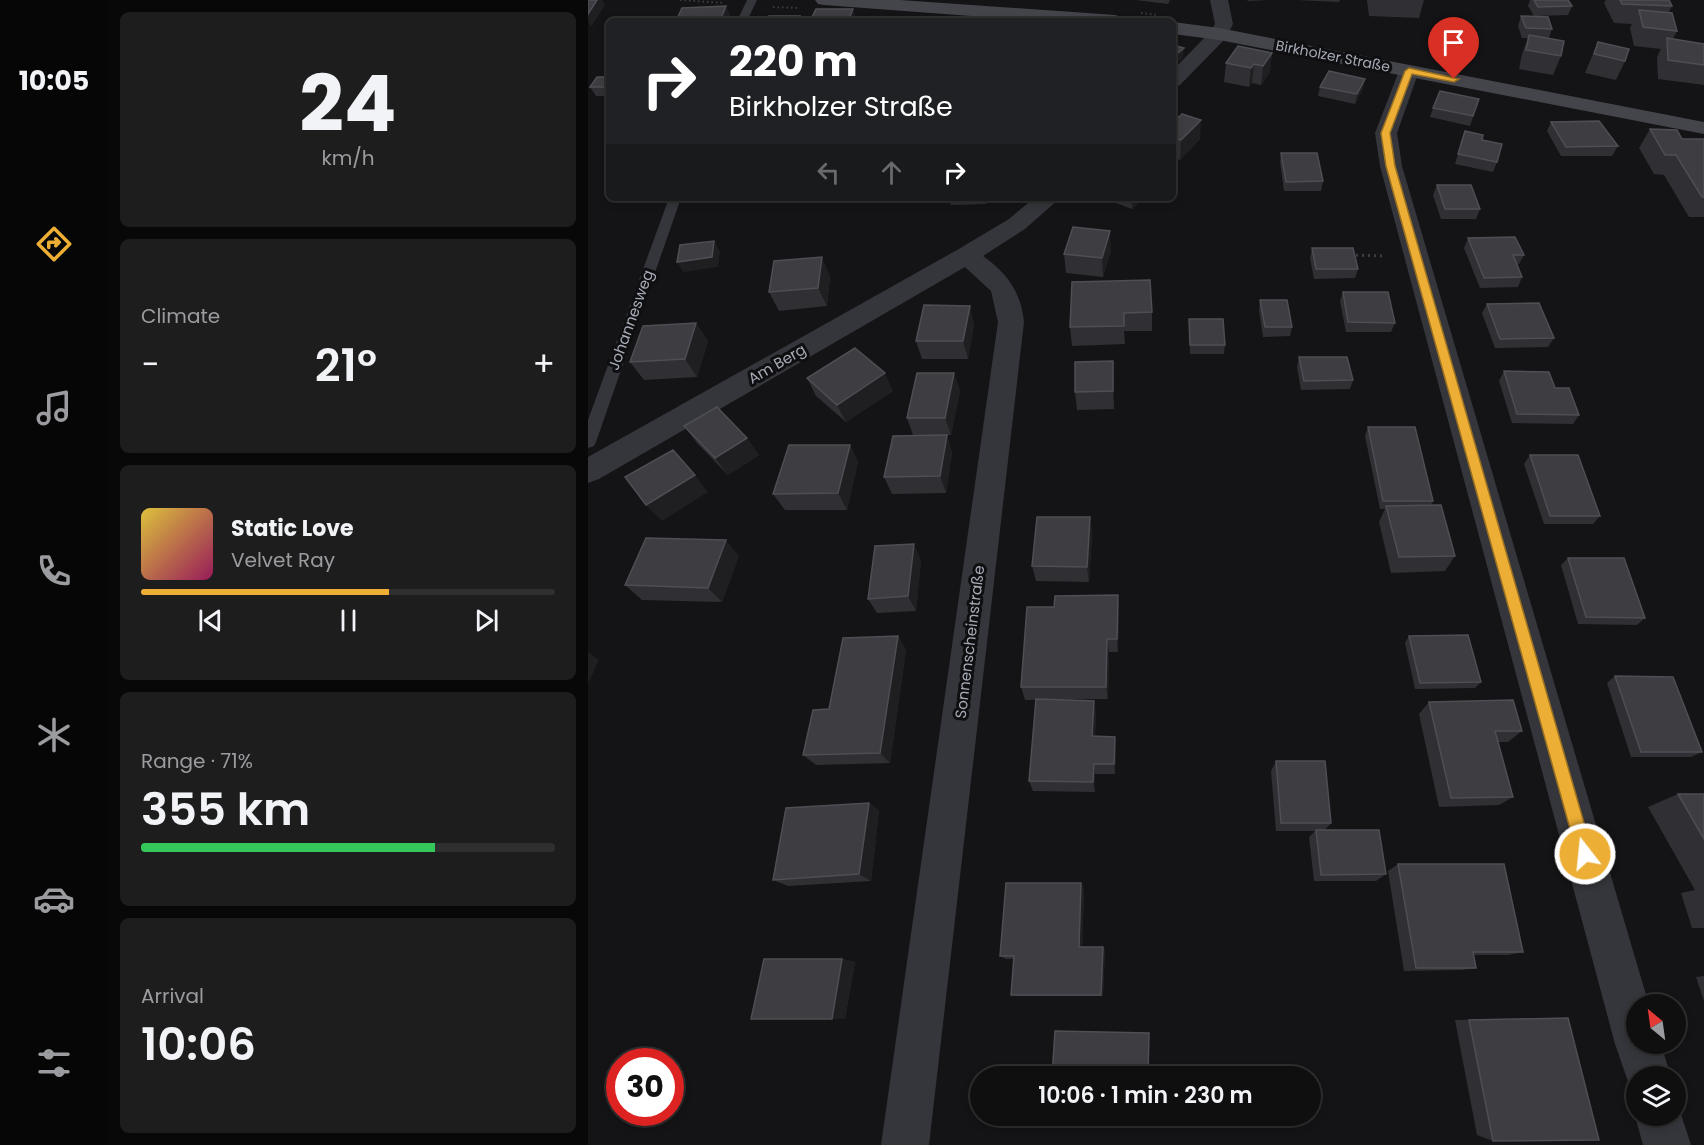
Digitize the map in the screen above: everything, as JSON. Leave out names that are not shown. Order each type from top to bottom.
[{"type":"street","points":[[824,0],[1073,18]]},
{"type":"street","points":[[1176,78],[1208,48],[1219,34],[1224,24],[1219,0]]},
{"type":"street","name":"Birkholzer Straße","points":[[1176,28],[1219,34],[1704,128]]},
{"type":"street","points":[[1409,71],[1386,133],[1391,166],[1626,1002]]},
{"type":"street","points":[[966,256],[1017,224],[1044,201]]},
{"type":"street","name":"Am Berg","points":[[588,471],[966,256]]},
{"type":"street","name":"Sonnenscheinstraße","points":[[905,1145],[1011,322],[1011,305],[1007,294],[991,274],[966,256]]},
{"type":"street","points":[[1662,1126],[1667,1145]]},
{"type":"lane","points":[[743,18],[752,0]]},
{"type":"lane","name":"Johannesweg","points":[[588,442],[674,201]]},
{"type":"path","points":[[1350,255],[1390,256]]},
{"type":"building","points":[[588,0],[597,0],[588,14]]},
{"type":"building","points":[[1534,0],[1568,0],[1572,6],[1538,7]]},
{"type":"building","points":[[1620,0],[1669,0],[1672,6],[1622,4]]},
{"type":"building","points":[[726,6],[721,18],[677,18],[682,8]]},
{"type":"building","points":[[816,9],[853,9],[849,18],[812,18]]},
{"type":"building","points":[[1639,10],[1672,13],[1677,31],[1643,27]]},
{"type":"building","points":[[769,16],[800,16],[799,18],[768,18]]},
{"type":"building","points":[[1521,16],[1548,17],[1552,29],[1526,28]]},
{"type":"building","points":[[1529,35],[1564,41],[1561,56],[1526,50]]},
{"type":"building","points":[[1667,38],[1704,44],[1704,65],[1668,60]]},
{"type":"building","points":[[1598,42],[1629,49],[1625,61],[1594,54]]},
{"type":"building","points":[[1176,46],[1184,48],[1176,55]]},
{"type":"building","points":[[1238,46],[1272,53],[1263,66],[1254,64],[1251,68],[1226,63]]},
{"type":"building","points":[[1329,71],[1365,79],[1357,94],[1320,87]]},
{"type":"building","points":[[597,77],[606,77],[606,87],[590,87]]},
{"type":"building","points":[[1440,91],[1479,99],[1473,116],[1433,108]]},
{"type":"building","points":[[1182,114],[1201,120],[1181,140],[1176,139],[1176,116],[1179,117]]},
{"type":"building","points":[[1599,121],[1618,146],[1566,147],[1551,122]]},
{"type":"building","points":[[1650,129],[1677,130],[1682,139],[1704,139],[1704,197],[1676,155],[1665,155]]},
{"type":"building","points":[[1465,131],[1483,135],[1482,140],[1502,144],[1497,162],[1458,154]]},
{"type":"building","points":[[1281,153],[1317,153],[1323,181],[1286,182]]},
{"type":"building","points":[[1437,185],[1471,185],[1480,209],[1445,209]]},
{"type":"building","points":[[1073,227],[1110,231],[1102,258],[1064,254]]},
{"type":"building","points":[[1515,237],[1524,255],[1513,255],[1522,277],[1484,278],[1468,238]]},
{"type":"building","points":[[714,241],[712,257],[677,262],[680,245]]},
{"type":"building","points":[[1312,248],[1353,248],[1358,269],[1316,269]]},
{"type":"building","points":[[822,257],[818,288],[769,292],[774,261]]},
{"type":"building","points":[[1150,280],[1152,312],[1124,313],[1124,326],[1070,327],[1072,282]]},
{"type":"building","points":[[1343,292],[1388,292],[1395,323],[1348,322]]},
{"type":"building","points":[[1260,300],[1287,300],[1292,327],[1265,327]]},
{"type":"building","points":[[1539,303],[1554,338],[1500,339],[1487,304]]},
{"type":"building","points":[[924,305],[970,306],[963,341],[916,341]]},
{"type":"building","points":[[1189,319],[1223,319],[1225,345],[1190,345]]},
{"type":"building","points":[[696,323],[685,359],[630,362],[643,326]]},
{"type":"building","points":[[855,348],[885,373],[837,405],[807,378]]},
{"type":"building","points":[[1299,357],[1347,357],[1353,380],[1304,381]]},
{"type":"building","points":[[1113,361],[1113,391],[1075,392],[1075,362]]},
{"type":"building","points":[[1504,371],[1549,372],[1555,388],[1569,388],[1579,415],[1517,414]]},
{"type":"building","points":[[917,373],[954,373],[945,418],[907,418]]},
{"type":"building","points":[[717,407],[747,438],[715,458],[684,426]]},
{"type":"building","points":[[1368,427],[1415,427],[1433,501],[1383,501]]},
{"type":"building","points":[[947,435],[940,476],[884,477],[893,436]]},
{"type":"building","points":[[789,445],[850,445],[838,493],[773,494]]},
{"type":"building","points":[[673,450],[695,475],[646,505],[625,477]]},
{"type":"building","points":[[1530,455],[1578,455],[1600,516],[1550,516]]},
{"type":"building","points":[[1441,505],[1455,556],[1399,557],[1386,506]]},
{"type":"building","points":[[1037,517],[1090,517],[1087,567],[1032,566]]},
{"type":"building","points":[[646,538],[726,540],[708,588],[625,585]]},
{"type":"building","points":[[914,544],[908,596],[868,599],[875,546]]},
{"type":"building","points":[[1568,558],[1624,558],[1645,618],[1586,617]]},
{"type":"building","points":[[1118,595],[1117,639],[1107,639],[1106,687],[1021,687],[1027,607],[1054,607],[1055,596]]},
{"type":"building","points":[[1468,635],[1481,682],[1420,683],[1409,636]]},
{"type":"building","points":[[898,636],[880,753],[803,755],[813,710],[829,709],[843,638]]},
{"type":"building","points":[[1615,676],[1673,677],[1702,752],[1641,752]]},
{"type":"building","points":[[1036,699],[1094,701],[1092,736],[1115,737],[1114,764],[1094,764],[1093,782],[1029,781]]},
{"type":"building","points":[[1513,700],[1522,731],[1495,731],[1513,797],[1451,798],[1429,702]]},
{"type":"building","points":[[1276,761],[1325,761],[1331,823],[1281,823]]},
{"type":"building","points":[[1678,794],[1704,794],[1704,839]]},
{"type":"building","points":[[869,803],[859,874],[773,880],[786,808]]},
{"type":"building","points":[[1316,830],[1379,830],[1386,874],[1321,875]]},
{"type":"building","points":[[1398,864],[1504,864],[1523,952],[1473,952],[1476,968],[1416,968]]},
{"type":"building","points":[[1006,883],[1081,883],[1079,947],[1103,947],[1101,995],[1011,995],[1014,956],[1000,956]]},
{"type":"building","points":[[764,959],[842,959],[832,1019],[751,1019]]},
{"type":"building","points":[[1568,1018],[1599,1140],[1493,1141],[1469,1020]]},
{"type":"building","points":[[1055,1031],[1149,1033],[1148,1066],[1053,1066]]},
{"type":"route","points":[[1454,79],[1409,71],[1386,133],[1391,166],[1585,854]]}]
